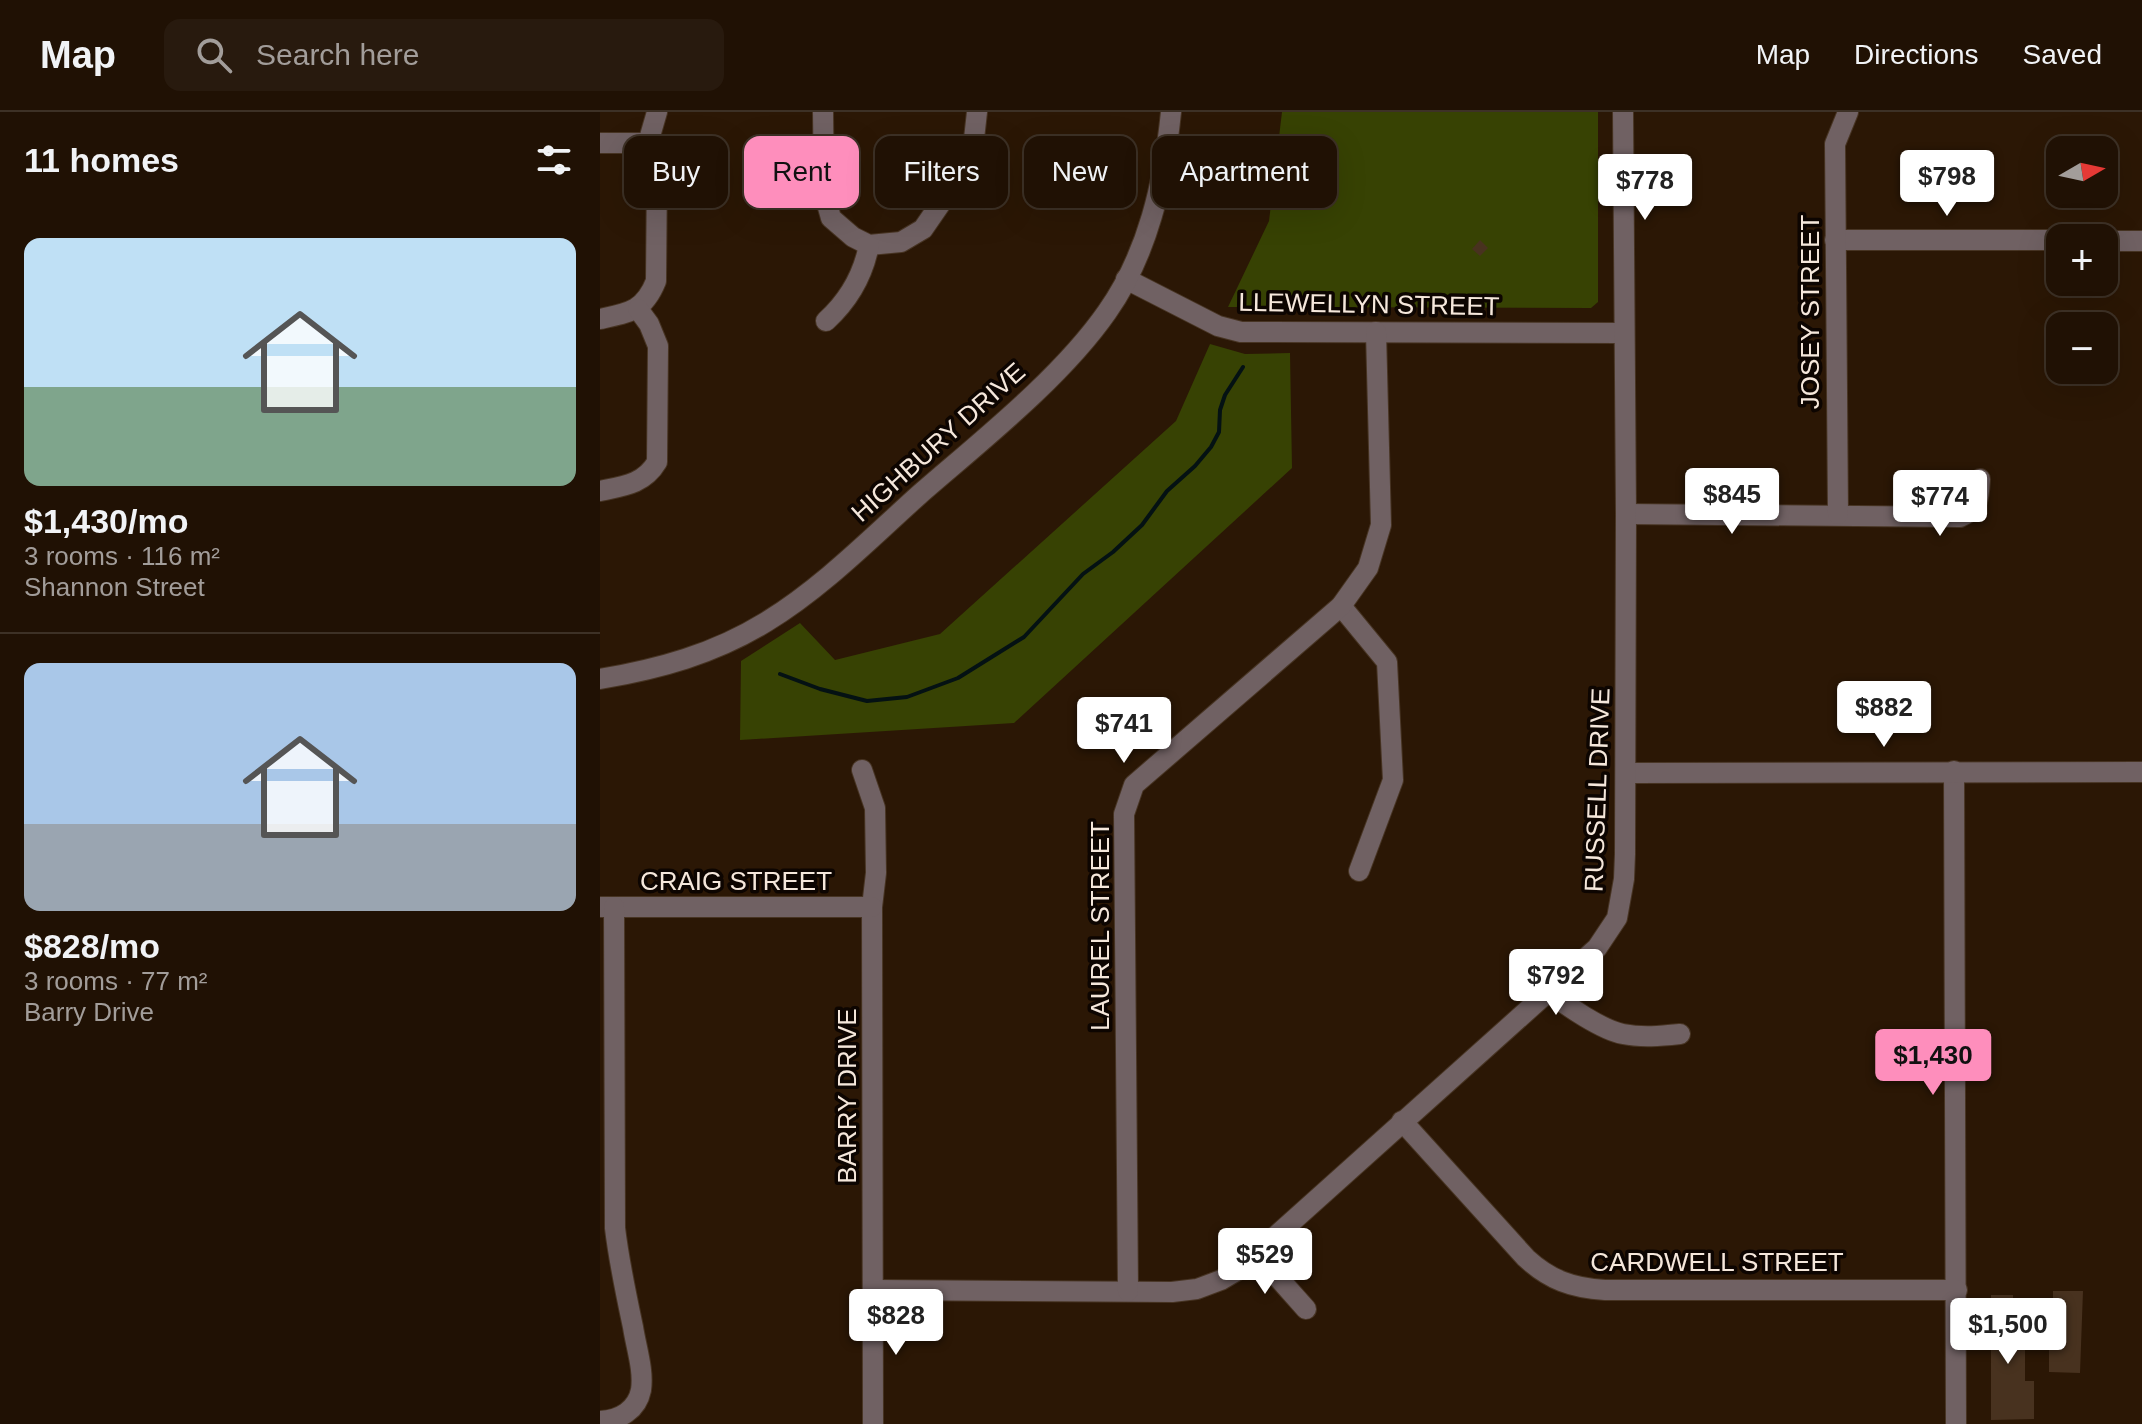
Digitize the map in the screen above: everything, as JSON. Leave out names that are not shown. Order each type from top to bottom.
[{"type":"street","points":[[650,136],[657,112]]},
{"type":"street","points":[[823,112],[824,193],[831,218],[853,237],[869,245],[901,242],[923,229],[963,171],[973,148],[977,112]]},
{"type":"street","name":"HIGHBURY DRIVE","points":[[600,679],[683,661],[766,622],[832,573],[1016,409],[1082,344],[1108,311],[1144,240],[1157,201],[1171,112]]},
{"type":"street","name":"RUSSELL DRIVE","points":[[874,1290],[1172,1292],[1197,1289],[1229,1275],[1257,1254],[1402,1121],[1550,993],[1597,948],[1617,918],[1624,879],[1626,773],[1623,112]]},
{"type":"street","name":"JOSEY STREET","points":[[1838,514],[1835,144],[1848,112]]},
{"type":"street","points":[[600,143],[624,143]]},
{"type":"street","points":[[600,319],[638,309],[650,296],[656,281],[657,208]]},
{"type":"street","points":[[1835,240],[2046,240]]},
{"type":"street","points":[[2118,241],[2142,241]]},
{"type":"street","points":[[826,321],[844,305],[865,267],[869,245]]},
{"type":"street","name":"LLEWELLYN STREET","points":[[1126,279],[1218,326],[1241,332],[1623,333]]},
{"type":"street","points":[[600,491],[634,484],[649,475],[657,462],[658,346],[649,324],[638,309]]},
{"type":"street","name":"LAUREL STREET","points":[[1128,1291],[1124,814],[1134,785],[1341,606],[1368,568],[1381,525],[1376,332]]},
{"type":"street","points":[[1626,514],[1960,517],[1970,513],[1979,501],[1980,479]]},
{"type":"street","points":[[1341,606],[1387,662],[1393,780],[1359,871]]},
{"type":"street","name":"BARRY DRIVE","points":[[862,770],[875,808],[876,873],[872,907],[873,1424]]},
{"type":"street","points":[[1954,771],[1956,1424]]},
{"type":"street","points":[[1626,773],[2142,772]]},
{"type":"street","points":[[600,1421],[622,1417],[634,1406],[641,1390],[641,1369],[615,1228],[607,907]]},
{"type":"street","name":"CRAIG STREET","points":[[607,907],[872,907]]},
{"type":"street","points":[[1550,993],[1562,1003],[1619,1033],[1657,1037],[1680,1034]]},
{"type":"street","name":"CARDWELL STREET","points":[[1402,1121],[1526,1258],[1541,1271],[1570,1286],[1605,1290],[1957,1290]]},
{"type":"street","points":[[1257,1254],[1306,1309]]},
{"type":"green space","points":[[1282,112],[1598,112],[1598,302],[1591,308],[1228,307],[1269,221],[1271,208],[1337,208],[1337,136],[1279,136]]},
{"type":"green space","points":[[1210,344],[1245,354],[1290,353],[1292,468],[1014,723],[740,740],[741,661],[800,623],[835,660],[940,634],[1176,421]]},
{"type":"building","points":[[1480,240],[1488,248],[1480,256],[1472,249]]},
{"type":"building","points":[[2053,1291],[2083,1291],[2080,1373],[2049,1372]]},
{"type":"building","points":[[1991,1295],[2013,1295],[2013,1340],[2025,1340],[2025,1381],[2034,1381],[2034,1419],[1991,1420]]},
{"type":"waterway","points":[[780,674],[820,689],[867,701],[907,697],[958,678],[1024,637],[1083,574],[1142,525],[1167,491],[1211,447],[1219,432],[1220,410],[1225,395],[1243,367]]}]
